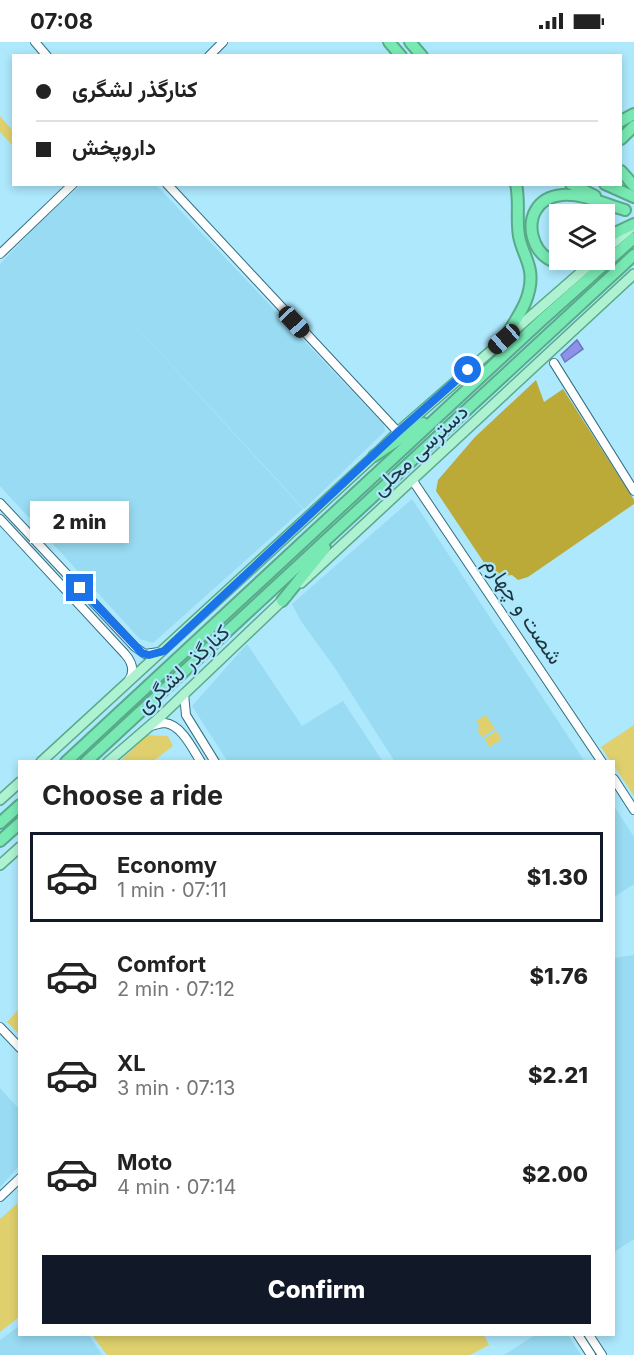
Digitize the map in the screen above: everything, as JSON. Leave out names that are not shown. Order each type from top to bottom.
[{"type":"highway","points":[[388,42],[399,54]]},
{"type":"highway","points":[[410,42],[420,54]]},
{"type":"highway","points":[[622,137],[634,126]]},
{"type":"highway","points":[[622,172],[634,186]]},
{"type":"highway","points":[[504,339],[527,300],[530,287],[530,274],[519,237],[519,200],[516,186]]},
{"type":"highway","points":[[575,186],[629,212]]},
{"type":"highway","points":[[609,186],[634,197]]},
{"type":"highway","points":[[549,258],[534,245],[531,235],[532,221],[538,208],[548,200],[560,195],[575,196],[602,204]]},
{"type":"highway","points":[[615,233],[634,225]]},
{"type":"highway","points":[[68,760],[459,396],[634,238]]},
{"type":"highway","points":[[88,760],[634,255]]},
{"type":"highway","points":[[374,456],[459,396]]},
{"type":"highway","points":[[282,601],[361,507]]},
{"type":"highway","points":[[0,824],[18,807]]},
{"type":"highway","points":[[0,843],[18,825]]},
{"type":"highway","points":[[0,843],[18,832]]},
{"type":"main road","points":[[615,241],[634,225]]},
{"type":"main road","name":"کنارگذر لشگری","points":[[43,760],[164,651],[398,432],[583,270]]},
{"type":"main road","name":"دسترسی محلی","points":[[282,601],[634,274]]},
{"type":"main road","name":"کنارگذر لشگری","points":[[110,760],[149,727],[282,601]]},
{"type":"main road","points":[[0,800],[18,784]]},
{"type":"main road","points":[[0,865],[18,849]]},
{"type":"street","points":[[35,42],[45,54]]},
{"type":"street","points":[[211,54],[224,42]]},
{"type":"street","points":[[0,254],[71,186]]},
{"type":"street","points":[[169,186],[398,432]]},
{"type":"street","points":[[554,363],[634,491]]},
{"type":"street","name":"شصت و چهارم","points":[[413,481],[601,760]]},
{"type":"street","points":[[0,503],[135,647],[149,655],[164,651]]},
{"type":"street","points":[[0,519],[130,659],[132,676],[125,686]]},
{"type":"street","points":[[126,654],[133,652],[135,647]]},
{"type":"street","points":[[184,694],[186,715],[213,760]]},
{"type":"street","points":[[149,727],[165,723],[173,727],[183,736],[200,760]]},
{"type":"street","points":[[615,781],[634,810]]},
{"type":"street","points":[[0,1027],[18,1046]]},
{"type":"street","points":[[0,1197],[18,1180]]},
{"type":"street","points":[[579,1336],[591,1355]]},
{"type":"street","points":[[590,1336],[602,1355]]},
{"type":"shaded area","points":[[0,116],[12,130],[12,145],[0,132]]},
{"type":"shaded area","points":[[80,186],[157,186],[384,425],[385,431],[304,509],[54,237],[303,509],[153,643],[140,639],[0,486],[0,264],[40,222]]},
{"type":"shaded area","points":[[536,380],[544,402],[563,389],[634,500],[634,504],[528,577],[518,580],[512,575],[497,577],[491,573],[436,491],[438,480],[475,437]]},
{"type":"shaded area","points":[[412,499],[584,760],[394,760],[292,604]]},
{"type":"shaded area","points":[[247,644],[302,726],[343,701],[382,760],[227,760],[192,706]]},
{"type":"shaded area","points":[[486,715],[495,729],[482,737],[477,730],[480,727],[476,721]]},
{"type":"shaded area","points":[[634,725],[634,796],[615,768],[615,760],[610,760],[601,747]]},
{"type":"shaded area","points":[[496,731],[502,739],[490,747],[484,739]]},
{"type":"shaded area","points":[[147,735],[168,736],[173,746],[155,760],[121,760]]},
{"type":"shaded area","points":[[615,808],[634,837],[634,884],[615,896]]},
{"type":"shaded area","points":[[634,955],[634,1239],[615,1251],[615,958]]},
{"type":"shaded area","points":[[18,1010],[18,1033],[7,1022]]},
{"type":"shaded area","points":[[0,1088],[18,1108],[18,1167],[0,1187]]},
{"type":"shaded area","points":[[18,1203],[18,1318],[0,1332],[0,1219]]},
{"type":"shaded area","points":[[18,1327],[18,1336],[90,1336],[102,1355],[0,1355],[0,1340]]},
{"type":"shaded area","points":[[93,1336],[484,1336],[489,1345],[470,1355],[107,1355]]},
{"type":"shaded area","points":[[533,1336],[569,1336],[581,1355],[504,1355]]},
{"type":"water","points":[[577,340],[583,349],[565,362],[561,355]]},
{"type":"route","points":[[80,588],[142,653],[149,655],[164,651],[398,432],[468,370]]}]
